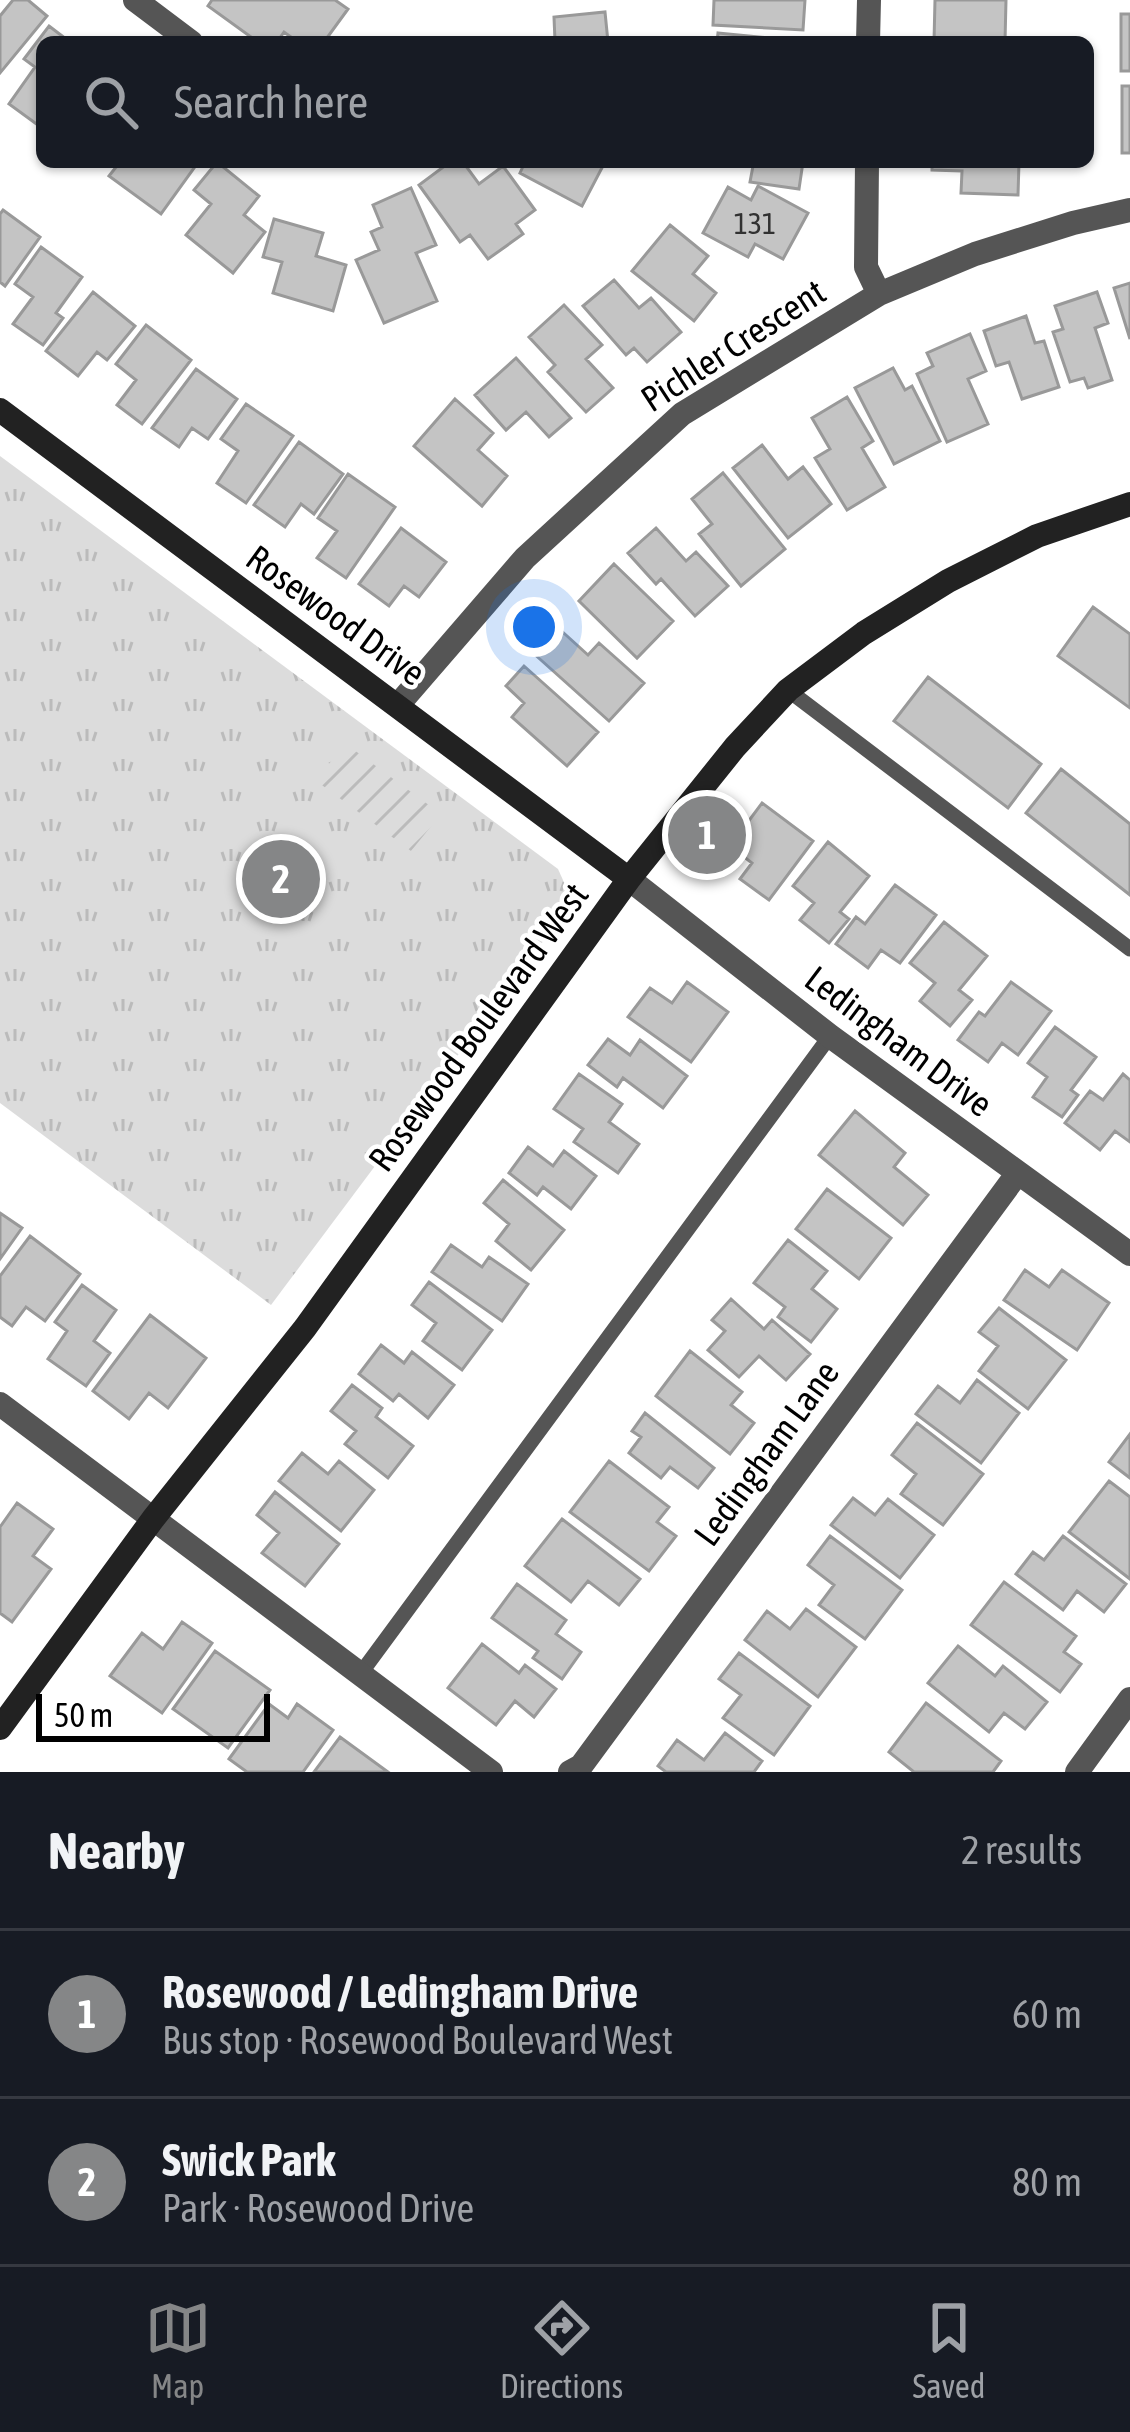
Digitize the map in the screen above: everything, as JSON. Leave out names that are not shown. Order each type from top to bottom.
[{"type":"street","points":[[135,0],[183,36]]},
{"type":"street","points":[[868,0],[868,36]]},
{"type":"street","points":[[867,168],[866,267],[879,294]]},
{"type":"street","name":"Pichler Crescent","points":[[398,705],[525,558],[682,414],[879,294],[975,254],[1130,210]]},
{"type":"street","name":"Rosewood Drive","points":[[0,410],[629,880]]},
{"type":"street","name":"Rosewood Boulevard West","points":[[0,1728],[153,1519],[305,1328],[629,880],[735,747],[788,690],[864,633],[948,581],[1037,536],[1130,504]]},
{"type":"street","name":"Ledingham Drive","points":[[629,880],[830,1036],[1130,1254]]},
{"type":"street","name":"Ledingham Lane","points":[[570,1772],[581,1766],[1017,1174]]},
{"type":"street","points":[[0,1404],[491,1772]]},
{"type":"street","points":[[1077,1772],[1130,1700]]},
{"type":"lane","points":[[788,690],[1130,950]]},
{"type":"lane","points":[[361,1673],[830,1036]]},
{"type":"green space","points":[[0,456],[558,869],[567,889],[562,916],[271,1305],[0,1103]]},
{"type":"green space","points":[[346,744],[441,814],[411,851],[315,780]]},
{"type":"building","points":[[13,0],[28,0],[47,16],[0,73],[0,16]]},
{"type":"building","points":[[212,0],[335,0],[348,9],[328,36],[284,32],[281,36],[250,36],[208,6]]},
{"type":"building","points":[[714,0],[805,0],[803,30],[713,25]]},
{"type":"building","points":[[935,0],[1006,0],[1005,36],[934,36]]},
{"type":"building","points":[[605,12],[607,36],[555,36],[554,17]]},
{"type":"building","points":[[1121,14],[1130,14],[1130,71],[1121,71]]},
{"type":"building","points":[[49,26],[62,36],[41,36]]},
{"type":"building","points":[[36,43],[36,124],[9,104],[35,67],[24,59]]},
{"type":"building","points":[[1122,86],[1130,86],[1130,153],[1122,153]]},
{"type":"building","points":[[115,168],[194,168],[161,214],[109,176]]},
{"type":"building","points":[[212,168],[224,168],[259,196],[244,215],[265,232],[233,273],[186,235],[211,204],[194,190]]},
{"type":"building","points":[[442,168],[467,168],[479,184],[504,168],[535,210],[516,224],[523,234],[488,259],[470,235],[460,242],[419,185]]},
{"type":"building","points":[[522,168],[602,168],[582,206],[520,173]]},
{"type":"building","points":[[753,168],[802,168],[799,189],[750,182]]},
{"type":"building","points":[[1019,168],[1018,195],[961,193],[962,171],[932,170]]},
{"type":"building","points":[[758,186],[808,213],[783,259],[755,244],[748,257],[703,233],[728,187],[751,200]]},
{"type":"building","points":[[411,188],[436,245],[416,253],[437,301],[384,323],[356,260],[379,250],[371,232],[382,227],[373,205]]},
{"type":"building","points":[[3,210],[40,237],[5,286],[0,282]]},
{"type":"building","points":[[274,219],[323,233],[316,256],[346,265],[333,311],[273,293],[282,262],[263,257]]},
{"type":"building","points":[[670,225],[708,256],[693,274],[716,293],[694,321],[632,271]]},
{"type":"building","points":[[41,247],[82,277],[56,313],[63,318],[43,345],[13,324],[33,297],[15,284]]},
{"type":"building","points":[[614,280],[639,308],[651,298],[681,332],[647,362],[634,348],[626,355],[583,306]]},
{"type":"building","points":[[1130,283],[1130,339],[1114,288]]},
{"type":"building","points":[[93,292],[135,326],[107,360],[97,352],[78,376],[46,351]]},
{"type":"building","points":[[1097,292],[1108,323],[1095,328],[1112,380],[1088,388],[1084,378],[1070,382],[1053,332],[1063,329],[1055,306]]},
{"type":"building","points":[[564,305],[602,345],[586,359],[613,388],[586,412],[548,372],[555,365],[529,337]]},
{"type":"building","points":[[1026,316],[1035,343],[1044,341],[1059,387],[1022,399],[1009,362],[996,366],[984,331]]},
{"type":"building","points":[[146,325],[191,360],[142,424],[117,405],[136,380],[116,364]]},
{"type":"building","points":[[970,334],[986,371],[968,379],[988,424],[947,442],[917,374],[933,366],[927,353]]},
{"type":"building","points":[[516,358],[571,418],[549,437],[526,412],[506,430],[475,395]]},
{"type":"building","points":[[893,368],[905,390],[912,386],[940,441],[894,464],[855,388]]},
{"type":"building","points":[[196,369],[237,399],[208,439],[192,428],[179,447],[152,428]]},
{"type":"building","points":[[847,397],[873,441],[862,448],[885,487],[847,510],[815,458],[830,449],[812,418]]},
{"type":"building","points":[[455,399],[493,433],[478,450],[507,476],[482,506],[414,446]]},
{"type":"building","points":[[246,404],[293,436],[246,503],[217,483],[238,451],[221,439]]},
{"type":"building","points":[[299,442],[343,474],[314,514],[301,504],[285,527],[254,505]]},
{"type":"building","points":[[762,445],[788,479],[803,467],[831,504],[788,538],[733,468]]},
{"type":"building","points":[[723,473],[785,549],[741,586],[699,534],[712,524],[692,499]]},
{"type":"building","points":[[348,474],[395,507],[346,578],[317,558],[337,531],[318,518]]},
{"type":"building","points":[[401,528],[446,562],[419,597],[404,586],[389,606],[359,584]]},
{"type":"building","points":[[656,528],[686,561],[696,552],[728,586],[695,616],[661,579],[656,584],[628,553]]},
{"type":"building","points":[[614,564],[673,621],[637,658],[579,601]]},
{"type":"building","points":[[1093,607],[1130,634],[1130,708],[1058,656]]},
{"type":"building","points":[[556,626],[588,655],[599,643],[644,683],[609,721],[532,652]]},
{"type":"building","points":[[524,666],[598,732],[567,766],[512,717],[524,703],[506,686]]},
{"type":"building","points":[[928,677],[1041,764],[1008,808],[894,721]]},
{"type":"building","points":[[1061,769],[1130,824],[1130,895],[1026,813]]},
{"type":"building","points":[[762,803],[813,841],[769,900],[740,879],[752,863],[730,846]]},
{"type":"building","points":[[828,842],[869,876],[840,912],[849,919],[829,943],[800,920],[814,903],[793,886]]},
{"type":"building","points":[[895,885],[936,915],[900,963],[881,950],[868,968],[836,944],[856,917],[865,924]]},
{"type":"building","points":[[944,922],[987,956],[959,990],[972,1000],[950,1026],[920,1001],[935,983],[910,963]]},
{"type":"building","points":[[687,982],[728,1012],[691,1062],[628,1017],[650,988],[672,1003]]},
{"type":"building","points":[[1011,982],[1051,1011],[1018,1055],[1002,1043],[988,1062],[958,1040],[979,1012],[985,1016]]},
{"type":"building","points":[[1055,1027],[1096,1057],[1071,1090],[1078,1095],[1062,1117],[1033,1097],[1047,1077],[1028,1063]]},
{"type":"building","points":[[608,1039],[630,1055],[640,1040],[687,1076],[663,1108],[623,1078],[617,1087],[588,1065]]},
{"type":"building","points":[[579,1074],[622,1104],[609,1122],[639,1144],[618,1173],[574,1142],[583,1129],[554,1109]]},
{"type":"building","points":[[1123,1074],[1130,1080],[1130,1142],[1115,1131],[1100,1150],[1065,1123],[1090,1091],[1103,1100]]},
{"type":"building","points":[[855,1111],[905,1153],[894,1167],[928,1195],[903,1225],[819,1155]]},
{"type":"building","points":[[528,1147],[553,1166],[564,1151],[596,1176],[571,1209],[543,1187],[537,1195],[509,1173]]},
{"type":"building","points":[[503,1180],[564,1230],[531,1270],[496,1241],[509,1224],[484,1203]]},
{"type":"building","points":[[827,1189],[891,1238],[859,1279],[796,1229]]},
{"type":"building","points":[[0,1213],[22,1228],[0,1259]]},
{"type":"building","points":[[30,1236],[80,1274],[45,1321],[26,1307],[12,1326],[0,1317],[0,1276]]},
{"type":"building","points":[[788,1240],[827,1271],[812,1289],[837,1309],[811,1342],[778,1317],[785,1307],[754,1283]]},
{"type":"building","points":[[451,1245],[482,1267],[489,1257],[528,1284],[502,1321],[432,1272]]},
{"type":"building","points":[[1025,1270],[1049,1287],[1062,1270],[1109,1303],[1077,1350],[1004,1300]]},
{"type":"building","points":[[429,1282],[492,1330],[462,1370],[423,1341],[436,1323],[412,1305]]},
{"type":"building","points":[[82,1285],[116,1310],[94,1341],[110,1353],[86,1386],[48,1359],[67,1331],[55,1322]]},
{"type":"building","points":[[731,1299],[764,1329],[772,1320],[810,1354],[786,1380],[759,1356],[739,1377],[708,1350],[725,1331],[712,1320]]},
{"type":"building","points":[[999,1308],[1066,1360],[1028,1409],[979,1371],[998,1346],[979,1332]]},
{"type":"building","points":[[150,1315],[206,1358],[168,1408],[149,1393],[129,1419],[93,1391]]},
{"type":"building","points":[[381,1345],[404,1363],[412,1352],[454,1385],[428,1418],[399,1394],[393,1401],[359,1374]]},
{"type":"building","points":[[690,1351],[742,1392],[731,1405],[754,1423],[730,1454],[656,1396]]},
{"type":"building","points":[[977,1380],[1019,1413],[981,1463],[916,1414],[938,1386],[960,1403]]},
{"type":"building","points":[[352,1385],[382,1408],[376,1417],[413,1446],[388,1478],[345,1444],[356,1431],[331,1411]]},
{"type":"building","points":[[645,1413],[714,1468],[698,1488],[670,1467],[661,1478],[629,1453],[641,1437],[632,1431]]},
{"type":"building","points":[[917,1423],[983,1474],[943,1525],[901,1494],[916,1474],[892,1455]]},
{"type":"building","points":[[1130,1434],[1130,1478],[1109,1462]]},
{"type":"building","points":[[302,1453],[328,1474],[339,1461],[374,1490],[341,1531],[279,1481]]},
{"type":"building","points":[[609,1461],[669,1507],[657,1522],[676,1536],[649,1571],[570,1512]]},
{"type":"building","points":[[1109,1481],[1130,1497],[1130,1579],[1069,1532]]},
{"type":"building","points":[[275,1492],[339,1544],[305,1586],[262,1553],[279,1533],[257,1515]]},
{"type":"building","points":[[853,1498],[875,1515],[888,1499],[934,1535],[900,1578],[831,1525]]},
{"type":"building","points":[[17,1503],[53,1529],[33,1556],[51,1569],[12,1622],[0,1613],[0,1527]]},
{"type":"building","points":[[562,1519],[640,1579],[619,1605],[588,1581],[571,1602],[525,1566]]},
{"type":"building","points":[[830,1536],[902,1590],[865,1639],[819,1605],[834,1585],[808,1565]]},
{"type":"building","points":[[1063,1536],[1126,1584],[1104,1612],[1077,1591],[1063,1610],[1016,1574],[1033,1552],[1044,1560]]},
{"type":"building","points":[[1004,1582],[1076,1636],[1064,1652],[1081,1664],[1060,1692],[971,1625]]},
{"type":"building","points":[[517,1584],[566,1620],[556,1634],[581,1652],[562,1679],[533,1658],[538,1651],[492,1618]]},
{"type":"building","points":[[806,1609],[856,1647],[818,1697],[745,1640],[767,1611],[790,1629]]},
{"type":"building","points":[[182,1622],[212,1643],[162,1713],[110,1676],[142,1633],[163,1649]]},
{"type":"building","points":[[482,1644],[519,1673],[525,1665],[556,1689],[534,1717],[515,1701],[496,1725],[448,1688]]},
{"type":"building","points":[[958,1646],[995,1676],[1003,1666],[1047,1702],[1025,1729],[1004,1713],[989,1732],[928,1683]]},
{"type":"building","points":[[215,1651],[270,1690],[228,1748],[173,1709]]},
{"type":"building","points":[[739,1653],[810,1706],[774,1755],[723,1718],[741,1695],[719,1679]]},
{"type":"building","points":[[926,1703],[1001,1761],[993,1772],[914,1772],[889,1752]]},
{"type":"building","points":[[269,1704],[288,1718],[297,1704],[333,1730],[303,1772],[247,1772],[229,1759]]},
{"type":"building","points":[[725,1733],[762,1761],[754,1772],[666,1772],[658,1766],[677,1740],[704,1760]]},
{"type":"building","points":[[340,1737],[388,1772],[314,1772]]},
{"type":"place","name":"Rosewood / Ledingham Drive","points":[[707,835]]},
{"type":"place","name":"Swick Park","points":[[281,879]]}]
